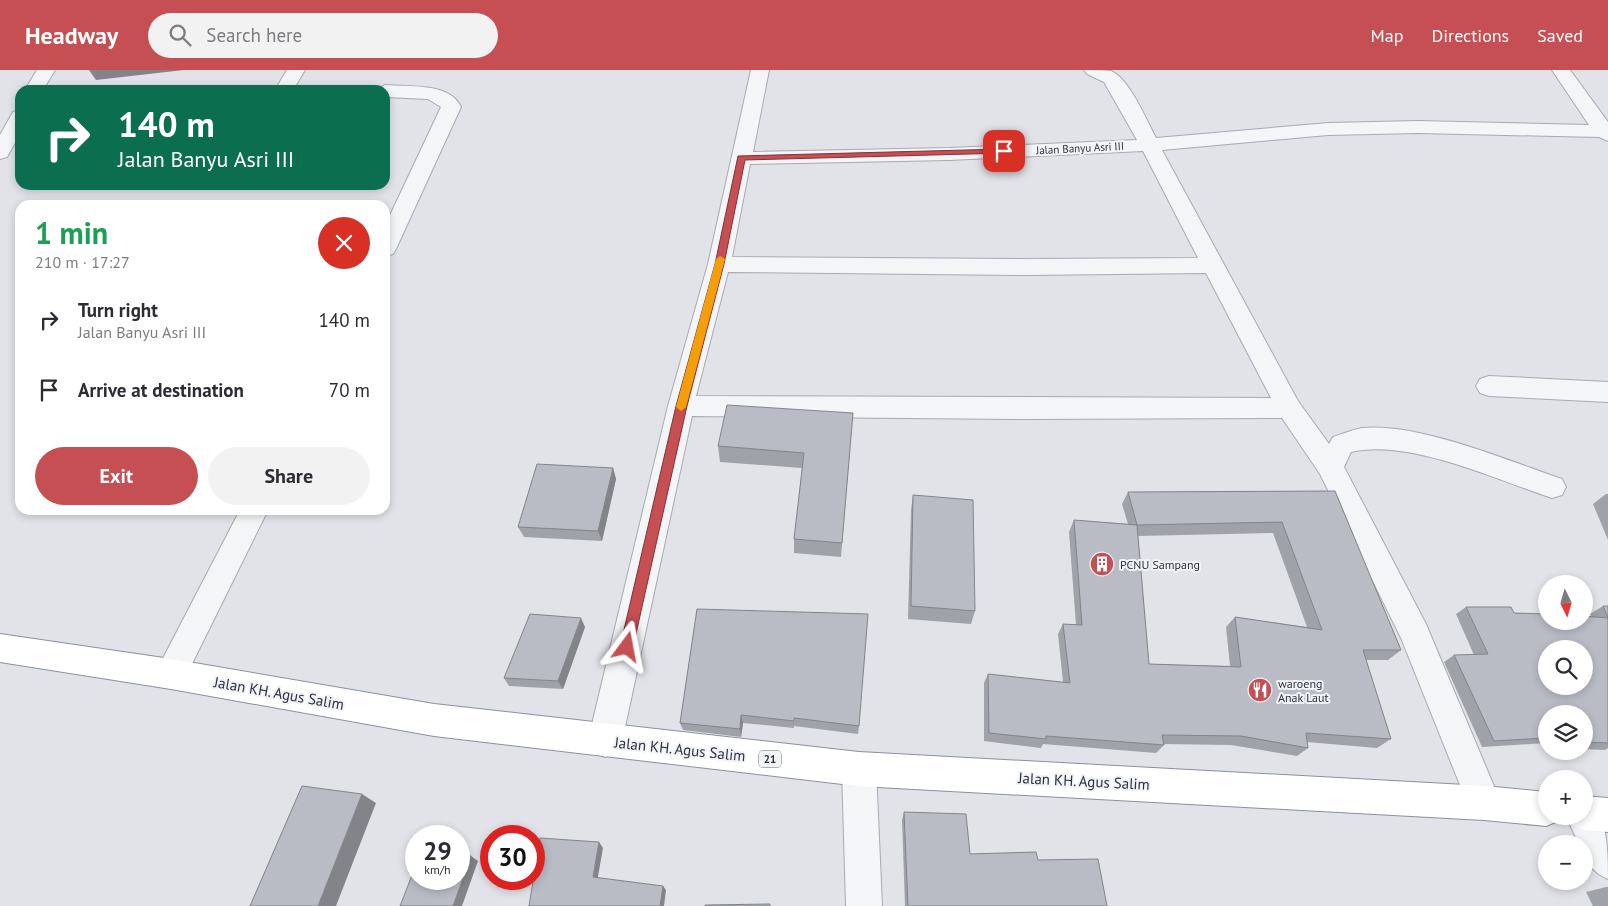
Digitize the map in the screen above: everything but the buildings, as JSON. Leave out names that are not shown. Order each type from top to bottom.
[{"type":"highway","name":"Jalan KH. Agus Salim","points":[[0,648],[171,674],[434,720],[859,769],[1484,803],[1538,808]]},
{"type":"highway","points":[[1593,815],[1608,816]]},
{"type":"street","points":[[37,85],[46,70]]},
{"type":"street","points":[[287,85],[296,70]]},
{"type":"street","points":[[605,741],[681,406],[719,264],[760,70]]},
{"type":"street","points":[[1094,70],[1114,81],[1214,264],[1289,408],[1330,467],[1415,634],[1484,803]]},
{"type":"street","points":[[1561,70],[1586,108],[1607,132]]},
{"type":"street","points":[[390,91],[432,94],[449,102],[451,107],[390,238]]},
{"type":"street","points":[[3,143],[15,124]]},
{"type":"street","name":"Jalan Banyu Asri III","points":[[741,158],[949,154],[1150,145],[1328,129],[1418,127],[1607,132]]},
{"type":"street","points":[[719,264],[1027,267],[1214,264]]},
{"type":"street","points":[[1489,386],[1608,392]]},
{"type":"street","points":[[681,406],[1025,409],[1289,408]]},
{"type":"street","points":[[1330,467],[1342,444],[1363,438],[1385,439],[1411,443],[1465,457],[1552,487]]},
{"type":"street","points":[[171,674],[251,515]]},
{"type":"street","points":[[859,769],[864,906]]},
{"type":"street","points":[[1588,825],[1608,861]]},
{"type":"slow traffic","points":[[681,407],[720,259]]},
{"type":"place","name":"PCNU Sampang","points":[[1102,564]]},
{"type":"place","name":"waroeng Anak Laut","points":[[1260,690]]},
{"type":"route","points":[[627,647],[681,406],[719,264],[741,158],[949,154],[1004,151]]}]
